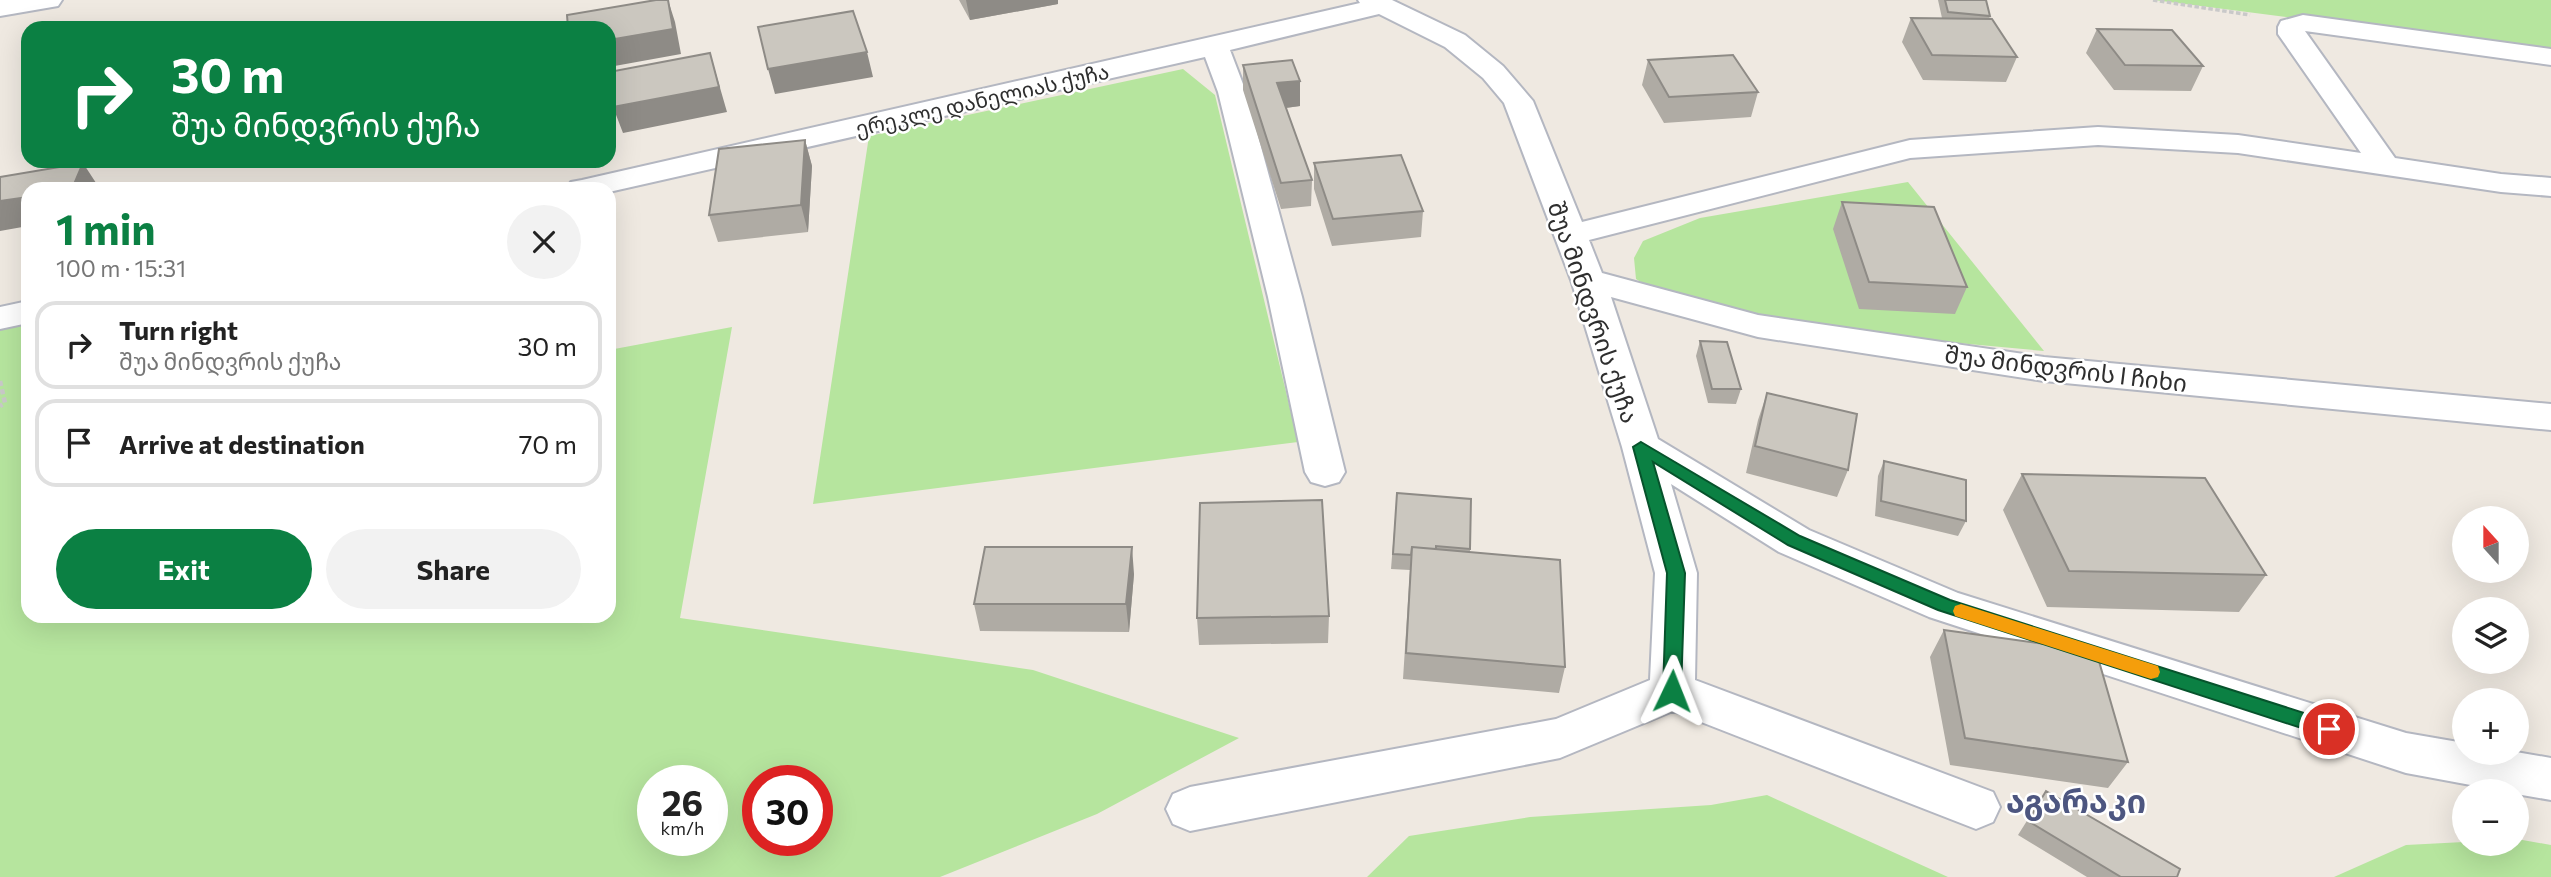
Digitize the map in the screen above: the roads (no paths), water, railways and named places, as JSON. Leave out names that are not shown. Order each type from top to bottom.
[{"type":"street","points":[[0,8],[49,0]]},
{"type":"street","name":"ერეკლე დანელიას ქუჩა","points":[[613,182],[1215,46],[1376,3]]},
{"type":"street","name":"შუა მინდვრის ქუჩა","points":[[1376,3],[1455,41],[1493,72],[1518,101],[1588,279],[1641,447],[1794,541],[1944,605],[2406,753],[2551,779]]},
{"type":"street","points":[[2384,164],[2292,34],[2291,27],[2303,23],[2551,57]]},
{"type":"street","points":[[1215,46],[1232,92],[1285,297],[1325,472]]},
{"type":"street","points":[[1569,235],[1910,149],[2098,136],[2238,144],[2551,187]]},
{"type":"street","name":"შუა მინდვრის I ჩიხი","points":[[1588,279],[1758,326],[2031,367],[2551,417]]},
{"type":"street","points":[[0,318],[21,314]]},
{"type":"street","points":[[1641,447],[1676,573],[1672,691]]},
{"type":"street","points":[[1190,809],[1560,738],[1672,691],[1976,807]]},
{"type":"district","name":"აგარაკი","points":[[2076,800]]}]
